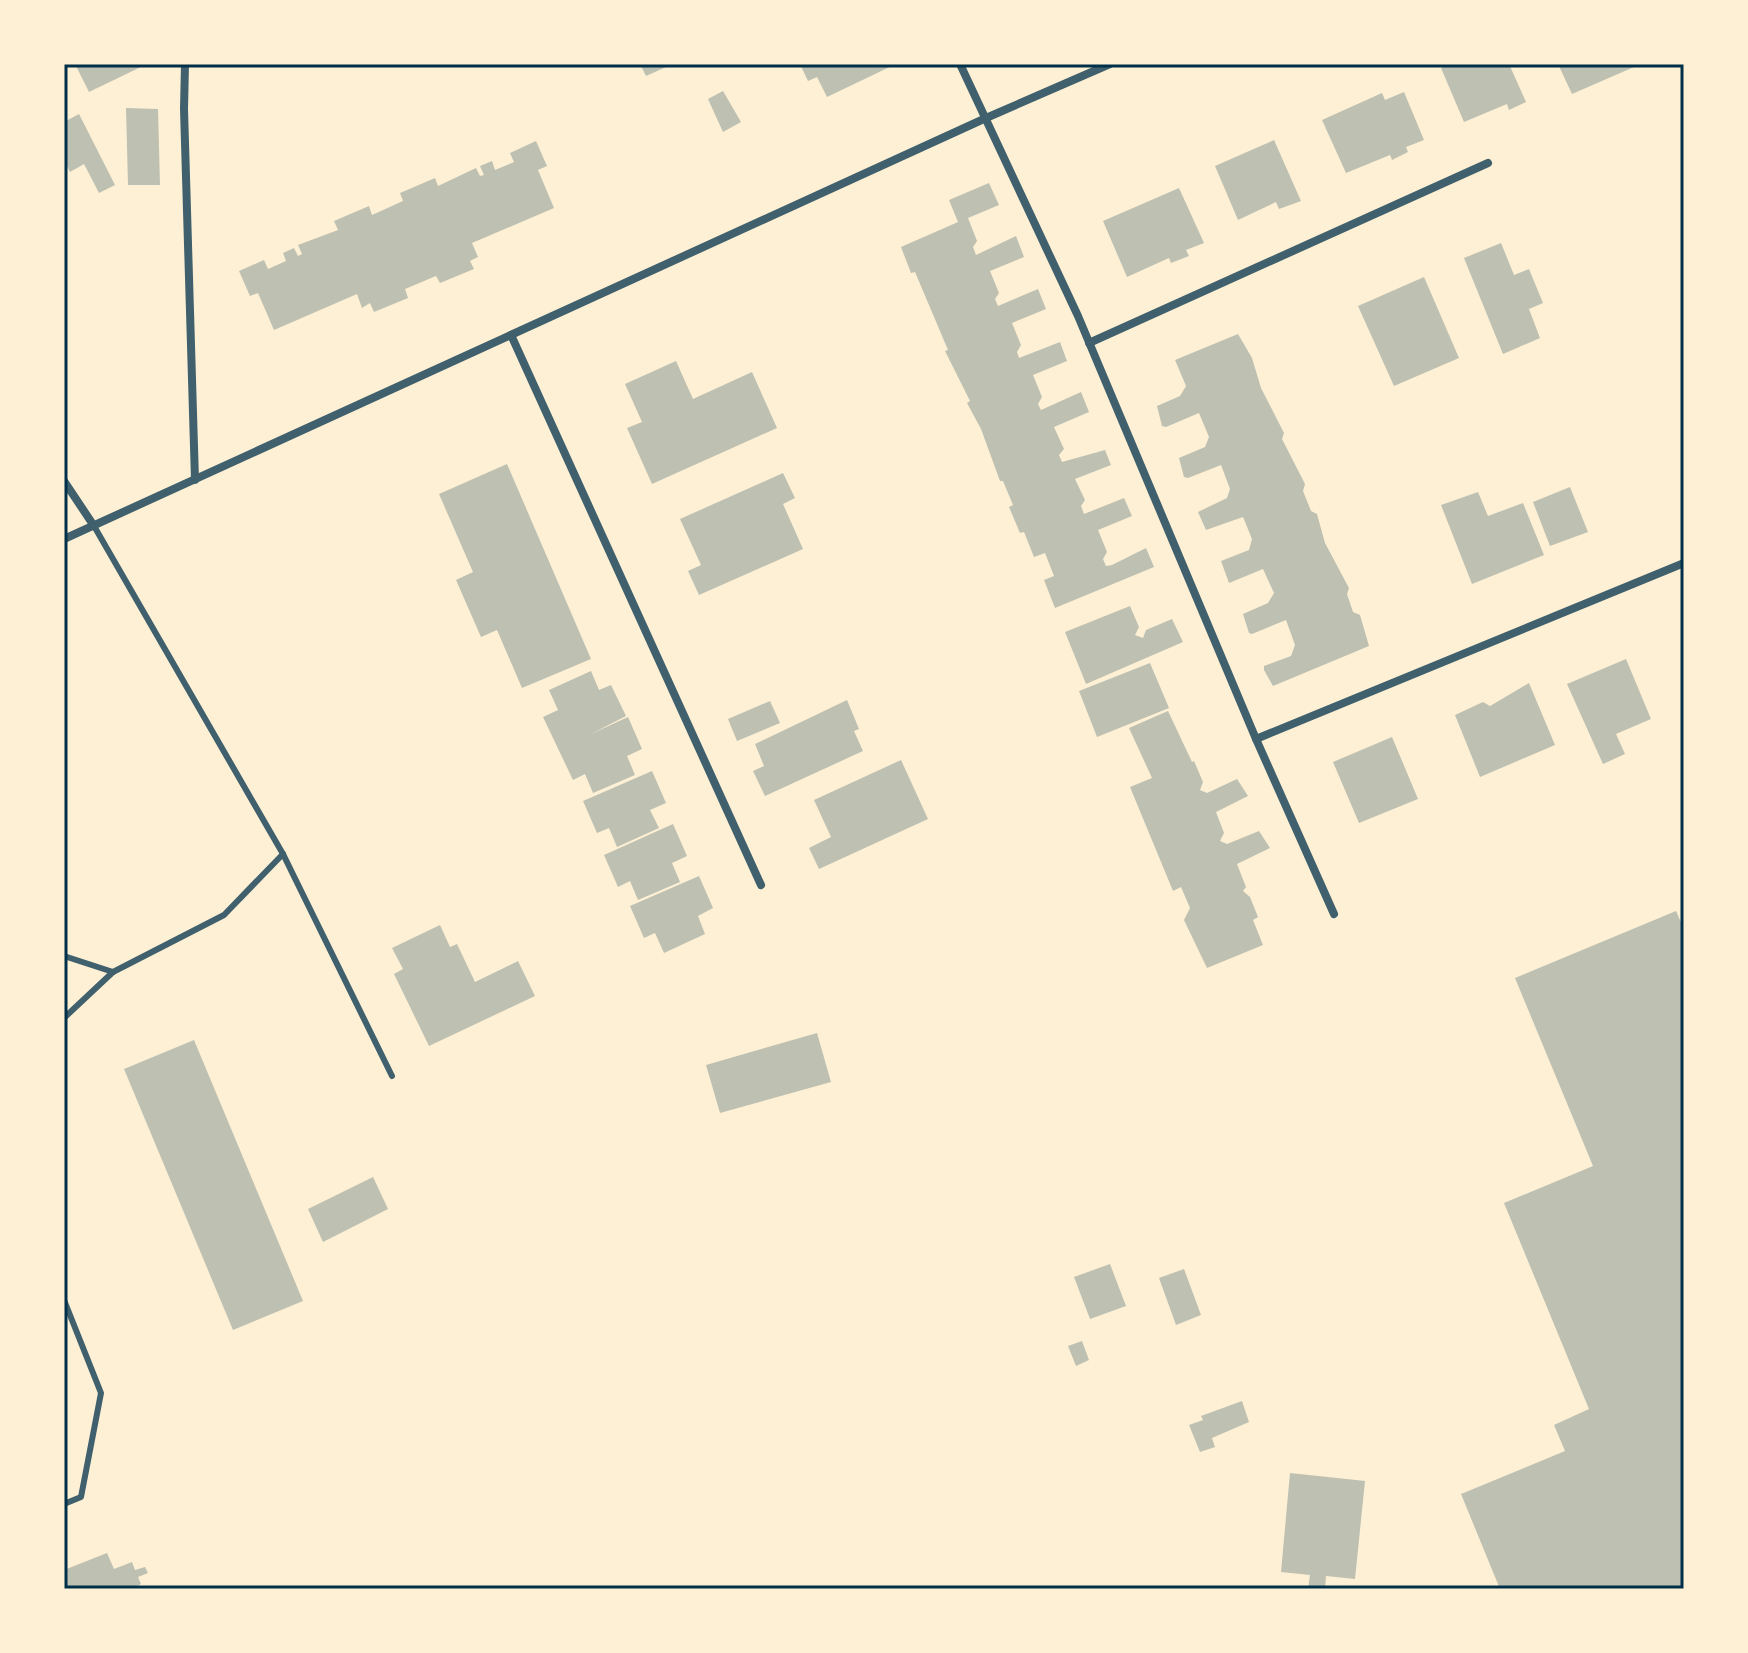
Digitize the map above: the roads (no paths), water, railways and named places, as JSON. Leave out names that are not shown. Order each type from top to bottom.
[{"type":"street","points":[[185,64],[195,480]]},
{"type":"street","points":[[960,64],[1089,343],[1256,739],[1334,914]]},
{"type":"street","points":[[64,539],[1110,64]]},
{"type":"street","points":[[1089,343],[1488,163]]},
{"type":"street","points":[[511,335],[761,885]]},
{"type":"street","points":[[64,481],[94,526]]},
{"type":"street","points":[[1256,739],[1684,563]]},
{"type":"lane","points":[[94,526],[283,854],[392,1076]]},
{"type":"lane","points":[[64,1018],[113,972],[224,915],[283,854]]},
{"type":"lane","points":[[64,956],[113,972]]},
{"type":"lane","points":[[64,1300],[101,1393],[81,1497],[64,1504]]}]
